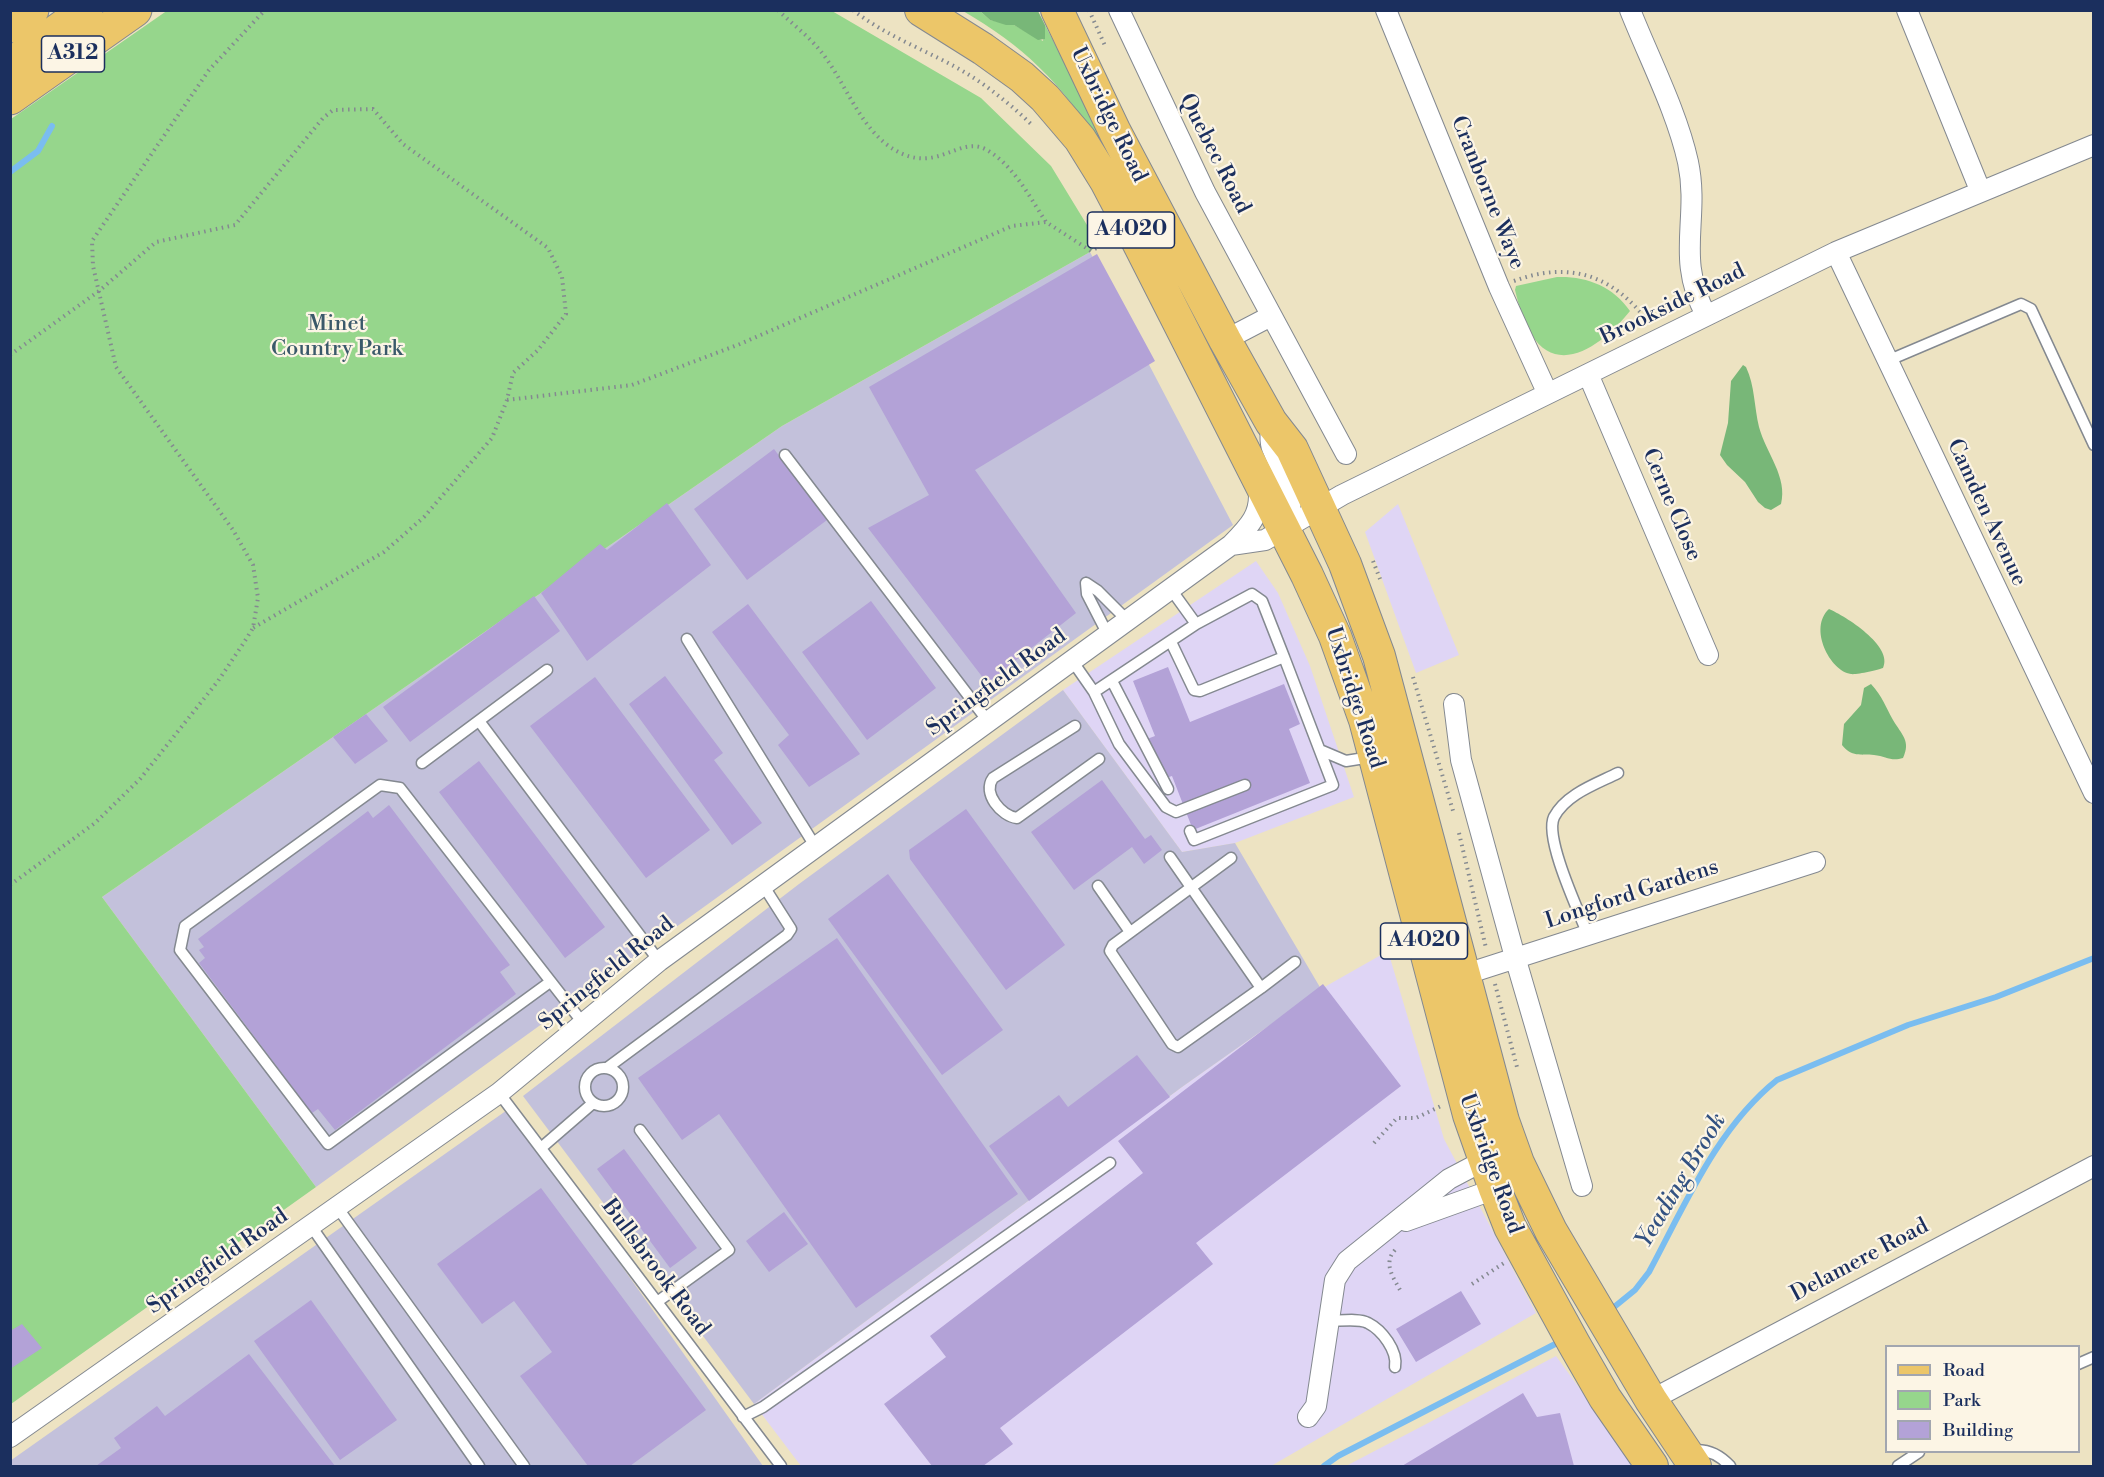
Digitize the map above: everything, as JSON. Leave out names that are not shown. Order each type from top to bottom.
[{"type":"highway","name":"A312","points":[[10,26],[32,10]]},
{"type":"highway","name":"A312","points":[[10,64],[86,10]]},
{"type":"highway","name":"A312","points":[[10,98],[135,10]]},
{"type":"main road","name":"Uxbridge Road","points":[[921,10],[983,49],[1022,78],[1045,98],[1080,139],[1122,211],[1254,470],[1335,636],[1374,756],[1469,1115],[1495,1189],[1550,1303],[1587,1368],[1652,1467]]},
{"type":"main road","name":"Uxbridge Road","points":[[1057,10],[1111,124],[1225,340],[1270,422],[1292,449],[1345,564],[1379,656],[1503,1121],[1518,1162],[1551,1231],[1685,1462]]},
{"type":"main road","points":[[1587,1368],[1598,1366],[1617,1343]]},
{"type":"street","name":"Quebec Road","points":[[1119,10],[1180,142],[1346,454]]},
{"type":"street","name":"Cranborne Waye","points":[[1386,10],[1499,287],[1548,392]]},
{"type":"street","points":[[1630,10],[1687,161],[1691,201],[1688,262],[1694,287],[1706,315]]},
{"type":"street","points":[[1907,10],[1980,190]]},
{"type":"street","name":"Brookside Road","points":[[1284,530],[1319,507],[1548,392],[1836,252],[1980,190],[2094,145]]},
{"type":"street","name":"Camden Avenue","points":[[1836,252],[2094,793]]},
{"type":"street","points":[[1225,340],[1271,316]]},
{"type":"street","name":"Cerne Close","points":[[1588,374],[1708,655]]},
{"type":"street","points":[[1270,422],[1272,449],[1292,490],[1291,511],[1284,530]]},
{"type":"street","name":"Springfield Road","points":[[10,1437],[499,1093],[659,961],[987,720],[1231,545],[1250,526],[1258,511],[1259,488],[1254,470]]},
{"type":"street","name":"Springfield Road","points":[[1231,545],[1258,543],[1284,530]]},
{"type":"street","points":[[1454,704],[1461,760],[1515,957],[1582,1186]]},
{"type":"street","name":"Longford Gardens","points":[[1463,975],[1815,862]]},
{"type":"street","points":[[1395,1234],[1449,1179],[1485,1160],[1518,1162]]},
{"type":"street","points":[[1308,1417],[1316,1406],[1335,1280],[1347,1261],[1395,1234],[1495,1189],[1518,1162]]},
{"type":"street","name":"Delamere Road","points":[[1651,1400],[2091,1172]]},
{"type":"lane","points":[[1887,360],[2021,304],[2027,305],[2031,309],[2094,445]]},
{"type":"lane","points":[[785,455],[987,720]]},
{"type":"lane","points":[[1107,633],[1087,594],[1086,583],[1098,591],[1126,619]]},
{"type":"lane","points":[[1170,588],[1196,624]]},
{"type":"lane","points":[[1094,692],[1196,624],[1243,597],[1257,595],[1262,601],[1333,785],[1194,840],[1190,831]]},
{"type":"lane","points":[[687,639],[815,846]]},
{"type":"lane","points":[[1171,642],[1194,690],[1200,691],[1284,657]]},
{"type":"lane","points":[[1071,659],[1094,692],[1119,744],[1166,807],[1176,812],[1245,785]]},
{"type":"lane","points":[[423,763],[547,670]]},
{"type":"lane","points":[[1112,681],[1168,789]]},
{"type":"lane","points":[[479,721],[659,961]]},
{"type":"lane","points":[[1075,726],[993,778],[989,784],[989,792],[996,805],[1011,817],[1017,818],[1099,759]]},
{"type":"lane","points":[[1320,750],[1346,761],[1374,756]]},
{"type":"lane","points":[[1588,935],[1556,850],[1551,825],[1555,816],[1574,796],[1618,773]]},
{"type":"lane","points":[[550,982],[328,1144],[180,950],[185,926],[380,785],[400,788],[583,1023]]},
{"type":"lane","points":[[1170,857],[1261,988]]},
{"type":"lane","points":[[1231,858],[1192,889],[1113,945],[1110,951],[1113,959],[1172,1044],[1178,1047],[1295,962]]},
{"type":"lane","points":[[607,1068],[622,1079],[621,1097],[605,1107],[593,1103],[586,1093],[586,1080],[595,1071],[607,1068],[787,935],[791,929],[789,922],[763,885]]},
{"type":"lane","points":[[1098,886],[1131,932]]},
{"type":"lane","name":"Bullsbrook Road","points":[[499,1093],[780,1467]]},
{"type":"lane","points":[[541,1148],[593,1103]]},
{"type":"lane","points":[[640,1130],[729,1250],[657,1302]]},
{"type":"lane","points":[[743,1417],[763,1407],[1110,1163]]},
{"type":"lane","points":[[337,1207],[524,1467]]},
{"type":"lane","points":[[311,1226],[479,1467]]},
{"type":"lane","points":[[1329,1321],[1367,1322],[1386,1339],[1396,1359],[1395,1367]]},
{"type":"lane","points":[[2080,1364],[2094,1357]]},
{"type":"lane","points":[[1685,1462],[1704,1450],[1715,1454],[1730,1467]]},
{"type":"lane","points":[[1899,1466],[1918,1453]]},
{"type":"path","points":[[10,885],[95,823],[140,779],[218,681],[253,628],[258,598],[253,565],[233,530],[116,367],[93,266],[92,241],[208,70],[264,10]]},
{"type":"path","points":[[778,10],[818,48],[872,130],[886,144],[903,155],[919,159],[941,156],[966,147],[984,148],[1011,170],[1046,222],[1091,251],[1115,237]]},
{"type":"path","points":[[853,10],[882,29],[967,73],[1007,102],[1039,131]]},
{"type":"path","points":[[10,355],[99,291],[156,242],[235,225],[323,118],[333,110],[373,109],[403,144],[548,248],[562,277],[566,314],[538,350],[513,373],[507,400],[492,438],[424,517],[384,552],[253,628]]},
{"type":"path","points":[[507,400],[632,385],[740,344],[1012,226],[1046,222]]},
{"type":"path","points":[[1499,287],[1518,279],[1549,274],[1577,272],[1593,276],[1622,294],[1640,310],[1661,338]]},
{"type":"path","points":[[1495,982],[1518,1070]]},
{"type":"path","points":[[1374,1143],[1397,1118],[1416,1118],[1450,1102]]},
{"type":"path","points":[[1395,1234],[1389,1269],[1400,1290]]},
{"type":"path","points":[[1472,1284],[1523,1251]]},
{"type":"shaded area","points":[[1090,252],[1233,525],[316,1187],[102,897],[782,426]]},
{"type":"shaded area","points":[[1398,504],[1459,655],[1416,673],[1365,532]]},
{"type":"shaded area","points":[[1256,561],[1278,593],[1310,666],[1354,797],[1235,843],[1182,852],[1063,690]]},
{"type":"shaded area","points":[[1063,690],[1182,852],[1235,843],[1321,989],[1182,1087],[754,1404],[523,1096],[799,884]]},
{"type":"shaded area","points":[[1388,951],[1444,1139],[1536,1313],[1271,1466],[801,1466],[754,1404],[1182,1087],[1321,989]]},
{"type":"shaded area","points":[[510,1108],[763,1466],[11,1466],[10,1461]]},
{"type":"shaded area","points":[[1556,1356],[1636,1466],[1346,1466]]},
{"type":"green space","name":"Minet Country Park","points":[[168,10],[832,11],[981,98],[1051,166],[1098,243],[1090,252],[782,426],[102,897],[316,1187],[11,1404],[11,119]]},
{"type":"green space","points":[[963,11],[980,11],[990,20],[1014,25],[1043,41],[1045,25],[1102,137],[1098,142],[1070,101],[1039,67],[1004,38]]},
{"type":"green space","points":[[980,11],[1038,11],[1045,25],[1045,39],[1038,40],[1014,25],[990,20]]},
{"type":"green space","points":[[1557,277],[1578,278],[1598,284],[1616,295],[1630,311],[1609,333],[1583,351],[1569,355],[1556,354],[1543,348],[1531,334],[1523,319],[1515,290],[1516,286]]},
{"type":"green space","points":[[1743,365],[1746,367],[1751,382],[1762,437],[1781,484],[1781,504],[1771,510],[1758,502],[1745,482],[1720,455],[1728,423],[1731,381]]},
{"type":"green space","points":[[1829,609],[1856,625],[1875,642],[1884,659],[1883,668],[1851,674],[1836,665],[1824,648],[1821,637],[1823,617]]},
{"type":"green space","points":[[1871,684],[1881,697],[1906,742],[1903,758],[1856,754],[1842,745],[1844,724],[1861,705],[1864,688]]},
{"type":"building","points":[[1097,254],[1155,361],[975,470],[1076,613],[987,683],[868,528],[929,495],[869,387]]},
{"type":"building","points":[[774,449],[827,520],[747,580],[694,509]]},
{"type":"building","points":[[667,503],[711,565],[587,661],[541,593],[600,544],[607,550]]},
{"type":"building","points":[[534,596],[560,631],[410,742],[383,707]]},
{"type":"building","points":[[871,601],[936,688],[867,740],[802,652]]},
{"type":"building","points":[[748,604],[860,754],[809,787],[778,745],[789,735],[712,632]]},
{"type":"building","points":[[1168,667],[1190,722],[1284,684],[1300,724],[1289,729],[1310,783],[1193,830],[1172,776],[1163,779],[1147,739],[1155,736],[1133,681]]},
{"type":"building","points":[[665,676],[723,753],[714,760],[762,823],[732,845],[629,704]]},
{"type":"building","points":[[595,677],[710,830],[646,878],[530,726]]},
{"type":"building","points":[[366,714],[388,741],[355,764],[333,737]]},
{"type":"building","points":[[479,761],[605,927],[565,958],[439,792]]},
{"type":"building","points":[[1102,780],[1145,839],[1151,835],[1162,850],[1144,864],[1132,847],[1074,890],[1031,832]]},
{"type":"building","points":[[389,805],[510,965],[500,972],[516,994],[335,1130],[318,1109],[312,1113],[199,963],[205,958],[199,950],[204,947],[198,939],[368,811],[373,818]]},
{"type":"building","points":[[966,809],[1065,945],[1006,990],[910,859],[909,850]]},
{"type":"building","points":[[888,874],[1003,1030],[942,1075],[828,919]]},
{"type":"building","points":[[837,938],[1018,1194],[856,1308],[719,1114],[682,1140],[638,1078]]},
{"type":"building","points":[[1323,984],[1401,1086],[1196,1243],[1213,1264],[1000,1428],[1013,1444],[983,1466],[932,1466],[884,1404],[946,1357],[930,1336],[1143,1173],[1118,1141]]},
{"type":"building","points":[[1137,1055],[1170,1097],[1029,1201],[989,1146],[1059,1095],[1068,1107]]},
{"type":"building","points":[[624,1149],[697,1248],[670,1268],[597,1169]]},
{"type":"building","points":[[541,1188],[706,1410],[630,1466],[588,1466],[520,1376],[552,1352],[514,1301],[482,1324],[437,1264]]},
{"type":"building","points":[[784,1212],[808,1244],[769,1272],[746,1241]]},
{"type":"building","points":[[1461,1291],[1481,1324],[1416,1362],[1396,1329]]},
{"type":"building","points":[[311,1300],[397,1420],[340,1460],[254,1341]]},
{"type":"building","points":[[22,1324],[42,1348],[10,1369],[10,1331]]},
{"type":"building","points":[[249,1354],[335,1466],[96,1466],[121,1448],[114,1438],[157,1406],[165,1416]]},
{"type":"building","points":[[1523,1393],[1537,1417],[1560,1413],[1574,1466],[1402,1466]]},
{"type":"waterway","points":[[10,172],[38,151],[52,126]]},
{"type":"waterway","name":"Yeading Brook","points":[[1608,1312],[1635,1290],[1649,1272],[1690,1194],[1720,1144],[1756,1099],[1777,1080],[1908,1025],[1996,997],[2094,958]]},
{"type":"waterway","name":"Yeading Brook","points":[[1324,1466],[1338,1456],[1561,1341]]}]
